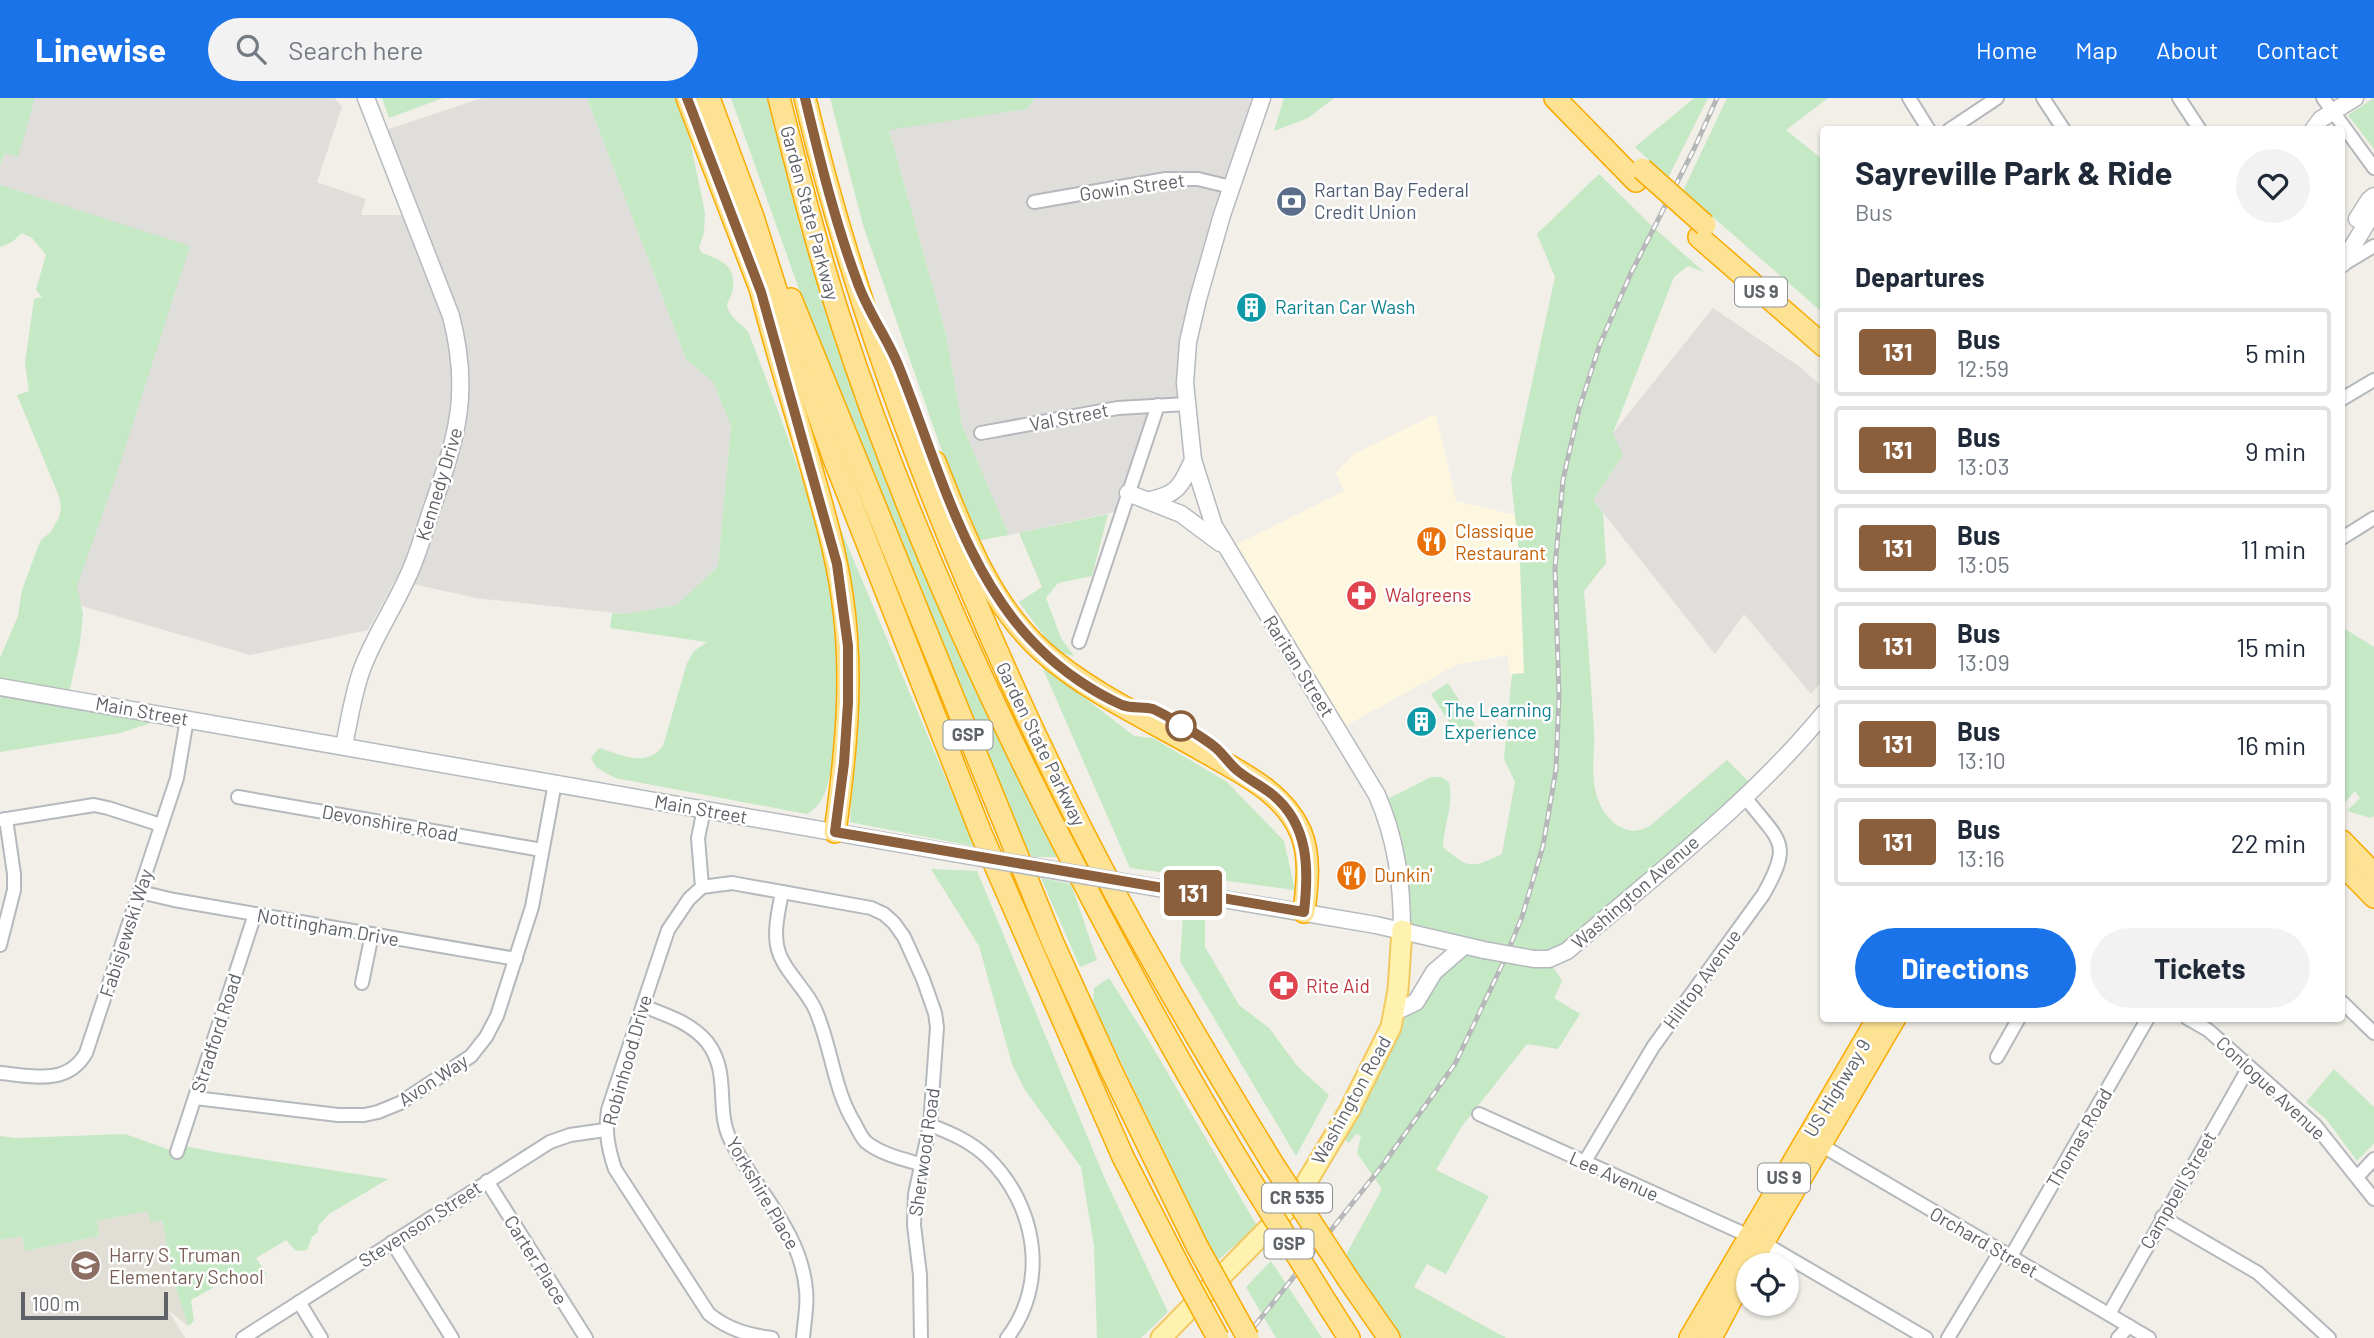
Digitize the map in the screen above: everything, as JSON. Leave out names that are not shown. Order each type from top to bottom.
[{"type":"highway","points":[[687,98],[761,292],[834,459]]},
{"type":"highway","name":"Garden State Parkway","points":[[709,98],[753,217],[834,459],[984,842],[1177,1275]]},
{"type":"highway","name":"US 9","points":[[1555,98],[1820,342]]},
{"type":"highway","name":"US 9","points":[[1572,98],[1639,175]]},
{"type":"highway","name":"Garden State Parkway","points":[[779,99],[819,253],[856,368],[904,496],[956,622],[1020,757],[1119,952],[1188,1076],[1349,1338]]},
{"type":"highway","name":"Garden State Parkway","points":[[805,99],[826,183],[892,389],[932,494],[1021,706],[1116,895],[1174,998],[1273,1164],[1389,1338]]},
{"type":"highway","name":"Garden State Parkway","points":[[753,217],[803,325],[1048,932],[1116,1081],[1197,1246],[1248,1338]]},
{"type":"highway","name":"US 9","points":[[1702,231],[1820,326]]},
{"type":"highway","points":[[858,284],[898,365],[932,456],[967,538],[1003,607],[1032,641],[1063,668],[1237,771],[1282,803],[1300,831],[1306,852],[1304,912]]},
{"type":"highway","points":[[761,292],[828,527],[842,595],[848,646],[848,703],[835,832]]},
{"type":"highway","points":[[2345,844],[2374,874]]},
{"type":"highway","points":[[2345,867],[2374,897]]},
{"type":"highway","name":"US Highway 9","points":[[1752,1253],[1756,1239],[1876,1022]]},
{"type":"highway","name":"US Highway 9","points":[[1690,1338],[1821,1145],[1893,1022]]},
{"type":"highway","points":[[1177,1275],[1201,1338]]},
{"type":"highway","points":[[1177,1275],[1217,1338]]},
{"type":"highway","name":"US Highway 9","points":[[1711,1338],[1736,1291]]},
{"type":"main road","name":"Kennedy Drive","points":[[344,747],[361,671],[408,576],[451,453],[459,420],[461,392],[459,354],[451,316],[366,98]]},
{"type":"main road","name":"Raritan Street","points":[[1262,98],[1231,187],[1188,342],[1185,383],[1193,460],[1214,526],[1377,795],[1390,829],[1398,862],[1402,930]]},
{"type":"main road","points":[[2316,126],[2321,119],[2355,98]]},
{"type":"main road","points":[[2345,240],[2374,196]]},
{"type":"main road","points":[[2345,260],[2374,211]]},
{"type":"main road","points":[[1150,500],[1167,496],[1177,490],[1193,460]]},
{"type":"main road","points":[[1128,493],[1181,514],[1227,549]]},
{"type":"main road","name":"Main Street","points":[[0,687],[1402,930]]},
{"type":"main road","name":"Washington Avenue","points":[[1402,930],[1464,946],[1534,959],[1549,959],[1567,951],[1745,797],[1789,754],[1820,718]]},
{"type":"main road","name":"Washington Road","points":[[1161,1338],[1296,1200],[1357,1098],[1391,1027],[1395,1012],[1402,930]]},
{"type":"main road","points":[[1395,1012],[1416,1002],[1434,972],[1464,946]]},
{"type":"street","points":[[1909,98],[1926,126]]},
{"type":"street","points":[[1955,126],[1997,98]]},
{"type":"street","points":[[2043,98],[2061,126]]},
{"type":"street","points":[[2179,98],[2197,126]]},
{"type":"street","points":[[2323,98],[2342,126]]},
{"type":"street","points":[[2345,130],[2374,168]]},
{"type":"street","name":"Gowin Street","points":[[1034,202],[1166,179],[1198,179],[1231,187]]},
{"type":"street","points":[[2345,263],[2374,246]]},
{"type":"street","points":[[2345,397],[2374,380]]},
{"type":"street","points":[[1079,642],[1157,405],[1187,404]]},
{"type":"street","name":"Val Street","points":[[981,433],[1118,408],[1157,405]]},
{"type":"street","points":[[2345,536],[2374,518]]},
{"type":"street","name":"Fabisjewski Way","points":[[0,1073],[51,1077],[69,1072],[82,1061],[177,778],[187,719]]},
{"type":"street","name":"Avon Way","points":[[194,1098],[351,1116],[378,1112],[400,1103],[471,1056],[486,1037],[497,1016],[532,907],[555,783]]},
{"type":"street","name":"Devonshire Road","points":[[238,797],[542,850]]},
{"type":"street","name":"Hilltop Avenue","points":[[1584,1163],[1653,1047],[1755,906],[1776,872],[1780,861],[1779,843],[1745,797]]},
{"type":"street","points":[[0,945],[14,890],[14,874],[3,820],[94,806],[161,825]]},
{"type":"street","points":[[702,887],[698,838],[704,809]]},
{"type":"street","name":"Sherwood Road","points":[[702,887],[732,883],[872,908],[894,923],[904,937],[923,979],[937,1027],[930,1125],[915,1194],[914,1225],[920,1275],[920,1338]]},
{"type":"street","name":"Robinhood Drive","points":[[702,887],[689,899],[668,930],[608,1110],[605,1130],[607,1147],[615,1169],[709,1314],[724,1325],[743,1333],[772,1338]]},
{"type":"street","name":"Nottingham Drive","points":[[140,892],[516,959]]},
{"type":"street","points":[[782,892],[776,929],[777,945],[781,958],[814,1006],[827,1039],[833,1073],[844,1108],[865,1141],[886,1154],[920,1164]]},
{"type":"street","name":"Stradford Road","points":[[177,1152],[255,914]]},
{"type":"street","points":[[362,983],[372,934]]},
{"type":"street","points":[[2345,1005],[2374,1032]]},
{"type":"street","name":"Yorkshire Place","points":[[643,1006],[693,1029],[714,1053],[722,1077],[723,1112],[729,1138],[793,1240],[802,1266],[807,1292],[803,1338]]},
{"type":"street","points":[[1997,1057],[2017,1022]]},
{"type":"street","name":"Thomas Road","points":[[1948,1338],[2005,1255],[2146,1022]]},
{"type":"street","name":"Conlogue Avenue","points":[[2194,1022],[2208,1030],[2315,1125],[2374,1199]]},
{"type":"street","name":"Campbell Street","points":[[2109,1314],[2249,1067]]},
{"type":"street","name":"Lee Avenue","points":[[1479,1114],[1756,1239],[1926,1338]]},
{"type":"street","points":[[930,1125],[964,1139],[985,1155],[1004,1175],[1019,1201],[1032,1241],[1033,1281],[1023,1313],[1007,1338]]},
{"type":"street","name":"Stevenson Street","points":[[243,1338],[550,1142],[570,1135],[605,1130]]},
{"type":"street","name":"Orchard Street","points":[[1821,1145],[2149,1338]]},
{"type":"street","points":[[2357,1177],[2374,1159]]},
{"type":"street","name":"Carter Place","points":[[487,1181],[586,1338]]},
{"type":"street","points":[[2162,1217],[2258,1273],[2329,1338]]},
{"type":"street","points":[[392,1242],[452,1338]]},
{"type":"street","points":[[299,1302],[321,1338]]},
{"type":"street","points":[[2118,1338],[2129,1326]]},
{"type":"shaded area","points":[[0,98],[335,98],[342,107],[317,182],[366,199],[361,215],[411,215],[380,132],[482,98],[587,98],[686,359],[713,382],[731,425],[718,566],[677,605],[626,614],[476,598],[395,580],[368,630],[250,655],[68,602],[175,294],[0,185],[0,165],[5,153]]},
{"type":"shaded area","points":[[1035,98],[1262,98],[1195,310],[1187,404],[1157,405],[1123,510],[1009,535],[962,425],[946,334],[889,129],[1027,109]]},
{"type":"shaded area","points":[[1713,308],[1800,367],[1820,385],[1820,684],[1811,694],[1744,614],[1715,654],[1593,500],[1623,455],[1613,433]]},
{"type":"shaded area","points":[[1436,414],[1456,501],[1515,515],[1520,562],[1524,674],[1509,674],[1508,655],[1456,665],[1338,730],[1227,549],[1344,491],[1336,473],[1354,454]]},
{"type":"shaded area","name":"Harry S. Truman Elementary School","points":[[148,1211],[162,1220],[174,1282],[188,1326],[168,1310],[185,1338],[0,1338],[0,1240],[22,1236],[25,1251],[99,1236],[97,1221]]},
{"type":"green space","points":[[0,98],[35,98],[18,157],[5,153],[0,165]]},
{"type":"green space","points":[[382,98],[443,98],[389,118]]},
{"type":"green space","points":[[587,98],[675,98],[690,140],[705,213],[704,232],[699,248],[702,253],[722,262],[731,271],[733,284],[727,304],[729,312],[748,331],[804,487],[820,540],[832,595],[839,649],[839,704],[833,758],[823,797],[807,814],[615,778],[596,767],[591,758],[599,748],[633,758],[649,757],[663,746],[687,663],[694,651],[707,642],[610,628],[612,613],[626,614],[677,605],[718,566],[731,426],[713,382],[686,359]]},
{"type":"green space","points":[[731,98],[767,98],[801,231],[838,343],[1061,857],[1031,857],[1004,798],[821,351]]},
{"type":"green space","points":[[830,98],[1035,98],[1027,109],[889,130],[946,334],[962,425],[1009,535],[975,541],[967,523],[863,225]]},
{"type":"green space","points":[[1284,98],[1334,98],[1308,118],[1274,131]]},
{"type":"green space","points":[[1694,98],[1708,98],[1668,178],[1635,147]]},
{"type":"green space","points":[[1727,98],[1828,98],[1786,130],[1820,158],[1820,310],[1683,191]]},
{"type":"green space","points":[[2374,98],[2374,149],[2348,115]]},
{"type":"green space","points":[[1599,174],[1704,272],[1688,266],[1674,277],[1613,433],[1623,455],[1593,500],[1603,513],[1606,563],[1584,591],[1594,732],[1593,773],[1597,797],[1611,820],[1633,831],[1650,826],[1727,760],[1755,788],[1549,960],[1562,981],[1554,998],[1580,1014],[1558,1049],[1527,1044],[1462,1126],[1436,1170],[1489,1196],[1446,1274],[1427,1264],[1414,1287],[1506,1338],[1389,1338],[1348,1279],[1347,1253],[1382,1189],[1357,1153],[1361,1136],[1356,1134],[1349,1143],[1336,1132],[1391,1027],[1463,946],[1402,930],[1380,803],[1431,777],[1441,777],[1449,782],[1450,791],[1443,847],[1465,863],[1471,864],[1502,854],[1515,782],[1504,759],[1512,674],[1524,673],[1520,562],[1511,479],[1555,277],[1537,234]]},
{"type":"green space","points":[[0,185],[190,246],[116,476],[77,586],[83,614],[80,643],[68,698],[173,716],[120,733],[0,752],[0,658],[18,616],[22,590],[38,547],[59,518],[61,507],[59,496],[17,395],[29,391],[25,363],[34,299],[42,297],[36,290],[46,255],[32,238],[22,233],[12,242],[0,247]]},
{"type":"green space","points":[[1108,514],[1092,576],[1058,583],[1046,598],[1061,638],[1074,656],[1056,652],[1019,602],[1042,587],[1019,533]]},
{"type":"green space","points":[[838,523],[977,847],[850,822],[859,646]]},
{"type":"green space","points":[[2345,629],[2374,647],[2374,816],[2371,818],[2347,811],[2360,798],[2355,791],[2345,803]]},
{"type":"green space","points":[[1041,664],[1134,736],[1153,738],[1227,782],[1284,841],[1295,890],[1130,868]]},
{"type":"green space","points":[[1448,683],[1475,725],[1458,736],[1431,694]]},
{"type":"green space","points":[[931,869],[977,871],[1105,1179],[1168,1312],[1141,1338],[1097,1338],[1094,1246],[1081,1167],[1025,1090],[1012,1064],[979,946]]},
{"type":"green space","points":[[1041,878],[1071,884],[1097,960],[1080,967]]},
{"type":"green space","points":[[1183,916],[1205,920],[1205,947],[1239,1005],[1269,1028],[1298,1067],[1329,1095],[1296,1156],[1180,961]]},
{"type":"green space","points":[[1109,978],[1257,1226],[1217,1261],[1093,1004],[1094,988]]},
{"type":"green space","points":[[2334,1069],[2374,1107],[2374,1143],[2357,1161],[2327,1120],[2306,1102]]},
{"type":"green space","points":[[125,1134],[176,1152],[179,1145],[388,1179],[329,1214],[318,1226],[318,1232],[312,1237],[307,1250],[296,1251],[286,1240],[256,1258],[267,1274],[255,1280],[245,1277],[241,1272],[191,1300],[194,1321],[188,1326],[174,1282],[162,1220],[150,1222],[148,1211],[97,1221],[99,1236],[25,1251],[22,1236],[0,1240],[0,1136],[16,1138]]},
{"type":"green space","points":[[1271,1261],[1322,1338],[1276,1338],[1246,1287]]},
{"type":"railway","points":[[1245,1338],[1382,1166],[1455,1064],[1522,917],[1543,846],[1556,769],[1559,696],[1555,567],[1563,480],[1579,409],[1600,344],[1631,273],[1717,98]]},
{"type":"bus line","name":"131","points":[[687,98],[761,292],[837,564],[848,646],[848,703],[835,832],[1304,912],[1306,852],[1300,831],[1282,803],[1237,771],[1215,746],[1152,709],[1124,706],[1063,668],[1022,630],[996,596],[956,513],[898,365],[858,284],[826,183],[805,98]]},
{"type":"place","name":"Rartan Bay Federal Credit Union","points":[[1291,201]]},
{"type":"place","name":"Raritan Car Wash","points":[[1252,307]]},
{"type":"place","name":"Classique Restaurant","points":[[1432,542]]},
{"type":"place","name":"Walgreens","points":[[1362,595]]},
{"type":"place","name":"The Learning Experience","points":[[1421,721]]},
{"type":"place","name":"Dunkin'","points":[[1351,875]]},
{"type":"place","name":"Rite Aid","points":[[1283,986]]},
{"type":"place","name":"Harry S. Truman Elementary School","points":[[86,1266]]}]
